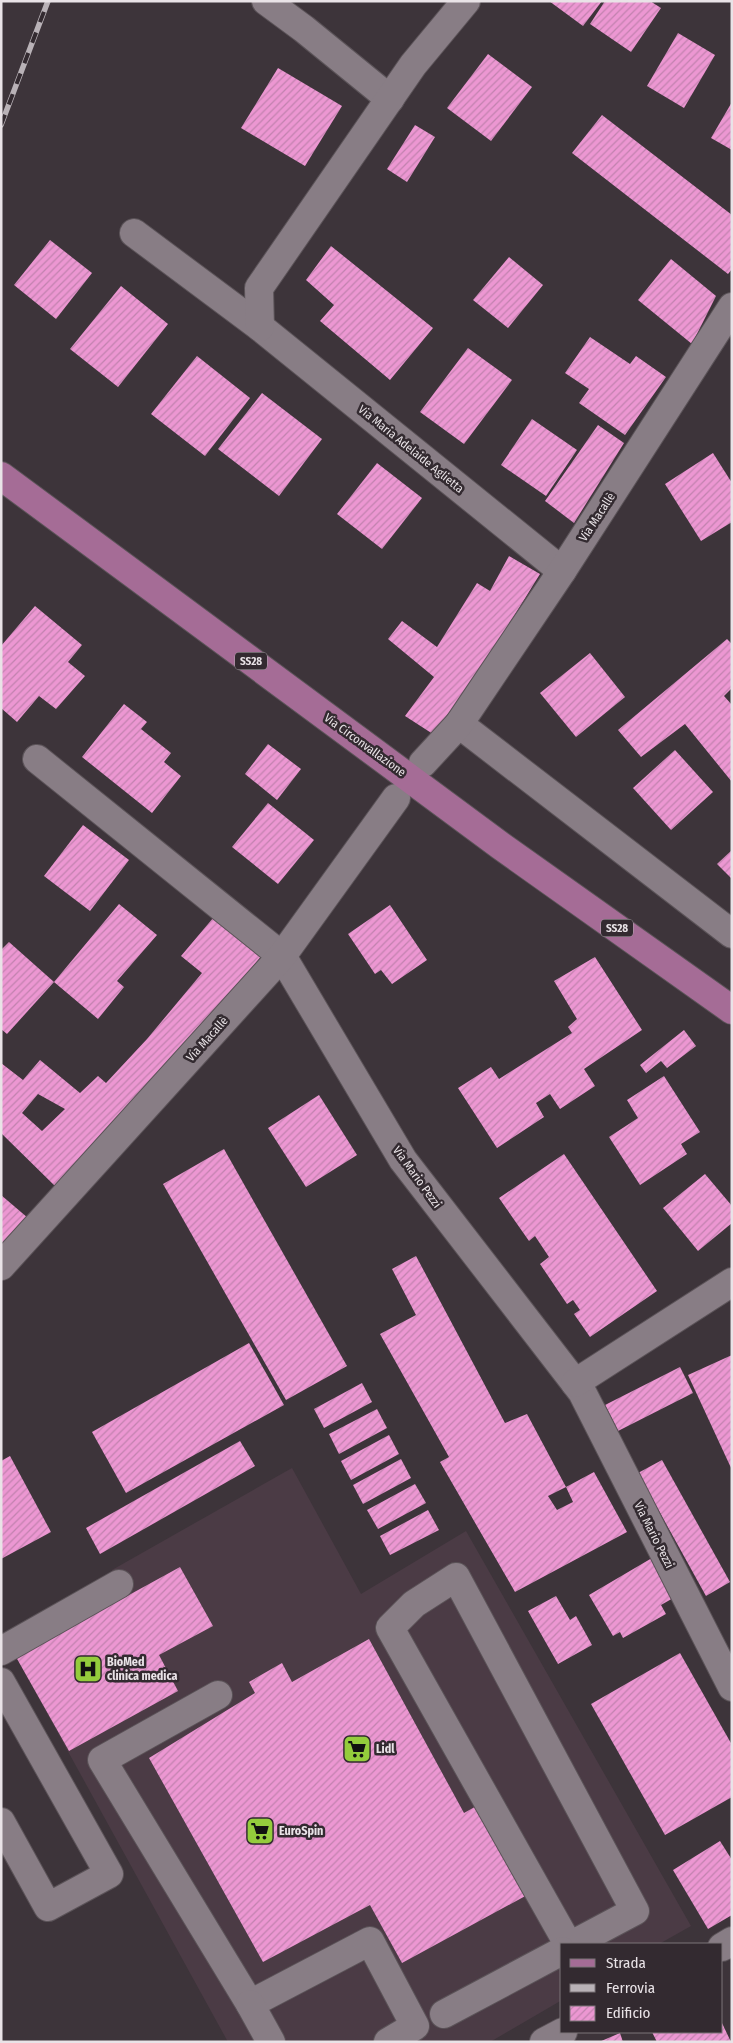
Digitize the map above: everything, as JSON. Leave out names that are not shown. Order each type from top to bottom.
[{"type":"main road","name":"Via Circonvallazione","points":[[1,476],[501,846],[732,1010]]},
{"type":"street","points":[[266,1],[304,29],[390,99]]},
{"type":"street","points":[[260,326],[258,288],[413,65],[466,1]]},
{"type":"street","name":"Via Maria Adelaide Aglietta","points":[[134,233],[260,326],[562,571]]},
{"type":"street","name":"Via Macallè","points":[[423,763],[459,724],[562,571],[731,311]]},
{"type":"street","points":[[459,724],[732,934]]},
{"type":"street","points":[[37,758],[282,956]]},
{"type":"street","name":"Via Macallè","points":[[1,1266],[282,956],[396,798]]},
{"type":"street","name":"Via Mario Pezzi","points":[[282,956],[403,1160],[575,1383],[586,1401],[732,1687]]},
{"type":"street","points":[[575,1383],[732,1282]]},
{"type":"street","points":[[567,1943],[390,1628],[414,1604],[456,1577],[636,1911],[575,1943]]},
{"type":"street","points":[[1,1651],[119,1584]]},
{"type":"street","points":[[1,1682],[109,1874],[48,1907],[1,1822]]},
{"type":"street","points":[[218,1695],[102,1760],[272,2042]]},
{"type":"street","points":[[250,2004],[370,1941],[415,2026],[388,2042]]},
{"type":"street","points":[[444,2014],[560,1951]]},
{"type":"street","points":[[544,2042],[561,2033]]},
{"type":"shaded area","points":[[292,1468],[361,1594],[466,1531],[691,1926],[661,1943],[560,1943],[560,2001],[490,2042],[228,2042],[16,1657],[126,1596],[112,1570]]},
{"type":"building","points":[[549,1],[602,1],[583,26]]},
{"type":"building","points":[[605,1],[650,1],[661,8],[631,52],[590,24]]},
{"type":"building","points":[[678,33],[715,55],[684,108],[647,86]]},
{"type":"building","points":[[488,54],[532,87],[491,141],[447,108]]},
{"type":"building","points":[[278,68],[342,106],[305,166],[241,128]]},
{"type":"building","points":[[732,102],[732,150],[711,138]]},
{"type":"building","points":[[602,115],[732,215],[732,269],[728,274],[572,153]]},
{"type":"building","points":[[415,125],[435,137],[407,182],[387,169]]},
{"type":"building","points":[[50,240],[92,273],[56,319],[14,285]]},
{"type":"building","points":[[331,246],[433,328],[390,380],[320,321],[334,305],[306,280]]},
{"type":"building","points":[[509,257],[543,285],[508,328],[473,300]]},
{"type":"building","points":[[671,259],[716,296],[692,344],[638,300]]},
{"type":"building","points":[[121,286],[168,324],[118,387],[70,349]]},
{"type":"building","points":[[590,337],[630,364],[636,356],[666,377],[625,435],[579,403],[589,389],[565,373]]},
{"type":"building","points":[[468,348],[512,380],[464,444],[420,412]]},
{"type":"building","points":[[197,356],[250,398],[205,456],[151,414]]},
{"type":"building","points":[[262,393],[322,439],[279,496],[218,449]]},
{"type":"building","points":[[532,419],[577,450],[546,496],[501,465]]},
{"type":"building","points":[[598,425],[624,443],[574,523],[545,501]]},
{"type":"building","points":[[713,453],[732,483],[732,522],[701,541],[665,484]]},
{"type":"building","points":[[377,463],[422,498],[382,549],[337,514]]},
{"type":"building","points":[[509,556],[540,574],[477,676],[436,736],[405,716],[434,677],[388,639],[402,621],[437,647],[477,583],[490,591]]},
{"type":"building","points":[[35,606],[82,645],[68,662],[85,676],[56,709],[39,696],[17,722],[1,708],[1,646]]},
{"type":"building","points":[[727,639],[732,644],[732,688],[724,696],[732,705],[732,782],[685,724],[641,757],[618,730]]},
{"type":"building","points":[[590,653],[625,697],[576,737],[540,693]]},
{"type":"building","points":[[124,704],[147,722],[141,729],[171,753],[164,762],[181,776],[152,813],[82,757]]},
{"type":"building","points":[[268,744],[301,769],[277,800],[245,774]]},
{"type":"building","points":[[675,750],[713,792],[671,830],[633,788]]},
{"type":"building","points":[[268,803],[314,840],[278,884],[232,847]]},
{"type":"building","points":[[83,825],[129,860],[90,911],[44,876]]},
{"type":"building","points":[[732,850],[732,879],[717,864]]},
{"type":"building","points":[[119,904],[157,935],[117,981],[124,987],[98,1019],[54,982]]},
{"type":"building","points":[[390,905],[427,960],[392,984],[381,970],[375,974],[348,934]]},
{"type":"building","points":[[219,911],[267,949],[174,1064],[56,1187],[1,1133],[1,1063],[23,1080],[40,1060],[80,1093],[98,1076],[106,1083],[147,1039],[202,973],[181,956]],"holes":[[[38,1094],[65,1109],[42,1131],[22,1113]]]},
{"type":"building","points":[[9,942],[54,982],[7,1034],[1,1029],[1,950]]},
{"type":"building","points":[[595,957],[642,1030],[584,1069],[595,1086],[560,1109],[550,1094],[536,1103],[544,1117],[497,1148],[458,1088],[491,1067],[499,1079],[572,1033],[568,1027],[577,1019],[554,981]]},
{"type":"building","points":[[684,1030],[696,1046],[667,1068],[661,1061],[646,1073],[640,1065]]},
{"type":"building","points":[[664,1076],[700,1132],[681,1144],[687,1154],[640,1185],[609,1137],[638,1118],[627,1100]]},
{"type":"building","points":[[319,1095],[357,1155],[306,1187],[268,1128]]},
{"type":"building","points":[[224,1149],[347,1366],[286,1400],[163,1184]]},
{"type":"building","points":[[564,1154],[657,1291],[590,1337],[574,1314],[580,1310],[573,1300],[567,1304],[540,1264],[549,1257],[535,1236],[529,1241],[499,1198]]},
{"type":"building","points":[[705,1174],[732,1206],[732,1223],[698,1251],[663,1208]]},
{"type":"building","points":[[1,1195],[28,1218],[5,1244],[1,1241]]},
{"type":"building","points":[[416,1256],[505,1423],[527,1414],[566,1487],[594,1472],[627,1532],[515,1592],[440,1462],[449,1457],[380,1334],[416,1315],[392,1269]],"holes":[[[566,1487],[573,1502],[557,1510],[548,1496]]]},
{"type":"building","points":[[249,1343],[284,1405],[126,1493],[92,1432]]},
{"type":"building","points":[[732,1355],[732,1470],[688,1375]]},
{"type":"building","points":[[680,1367],[693,1393],[618,1431],[605,1405]]},
{"type":"building","points":[[362,1383],[372,1402],[324,1428],[314,1409]]},
{"type":"building","points":[[377,1409],[387,1428],[339,1454],[329,1434]]},
{"type":"building","points":[[389,1435],[399,1454],[351,1480],[341,1461]]},
{"type":"building","points":[[240,1441],[255,1466],[100,1554],[86,1528]]},
{"type":"building","points":[[10,1456],[51,1532],[1,1559],[1,1461]]},
{"type":"building","points":[[401,1459],[411,1478],[363,1504],[353,1485]]},
{"type":"building","points":[[662,1460],[730,1582],[706,1596],[638,1473]]},
{"type":"building","points":[[415,1484],[426,1503],[378,1529],[367,1510]]},
{"type":"building","points":[[428,1510],[439,1530],[390,1555],[380,1536]]},
{"type":"building","points":[[652,1558],[675,1597],[661,1605],[666,1614],[623,1638],[620,1632],[613,1636],[589,1595]]},
{"type":"building","points":[[180,1567],[213,1626],[159,1655],[178,1691],[69,1751],[16,1657]]},
{"type":"building","points":[[556,1596],[570,1620],[576,1616],[592,1645],[558,1664],[528,1611]]},
{"type":"building","points":[[369,1639],[464,1813],[480,1804],[529,1894],[402,1963],[370,1905],[263,1962],[149,1758],[255,1693],[249,1682],[282,1663],[292,1682]]},
{"type":"building","points":[[680,1653],[732,1745],[732,1797],[665,1835],[591,1704]]},
{"type":"building","points":[[720,1841],[732,1860],[732,1915],[708,1929],[673,1870]]},
{"type":"building","points":[[723,2025],[731,2042],[657,2042],[652,2033],[723,2033]]},
{"type":"building","points":[[620,2033],[623,2042],[599,2042]]},
{"type":"railway","points":[[1,125],[48,1]]},
{"type":"place","name":"BioMed clinica medica","points":[[88,1669]]},
{"type":"place","name":"Lidl","points":[[357,1749]]},
{"type":"place","name":"EuroSpin","points":[[260,1831]]}]
